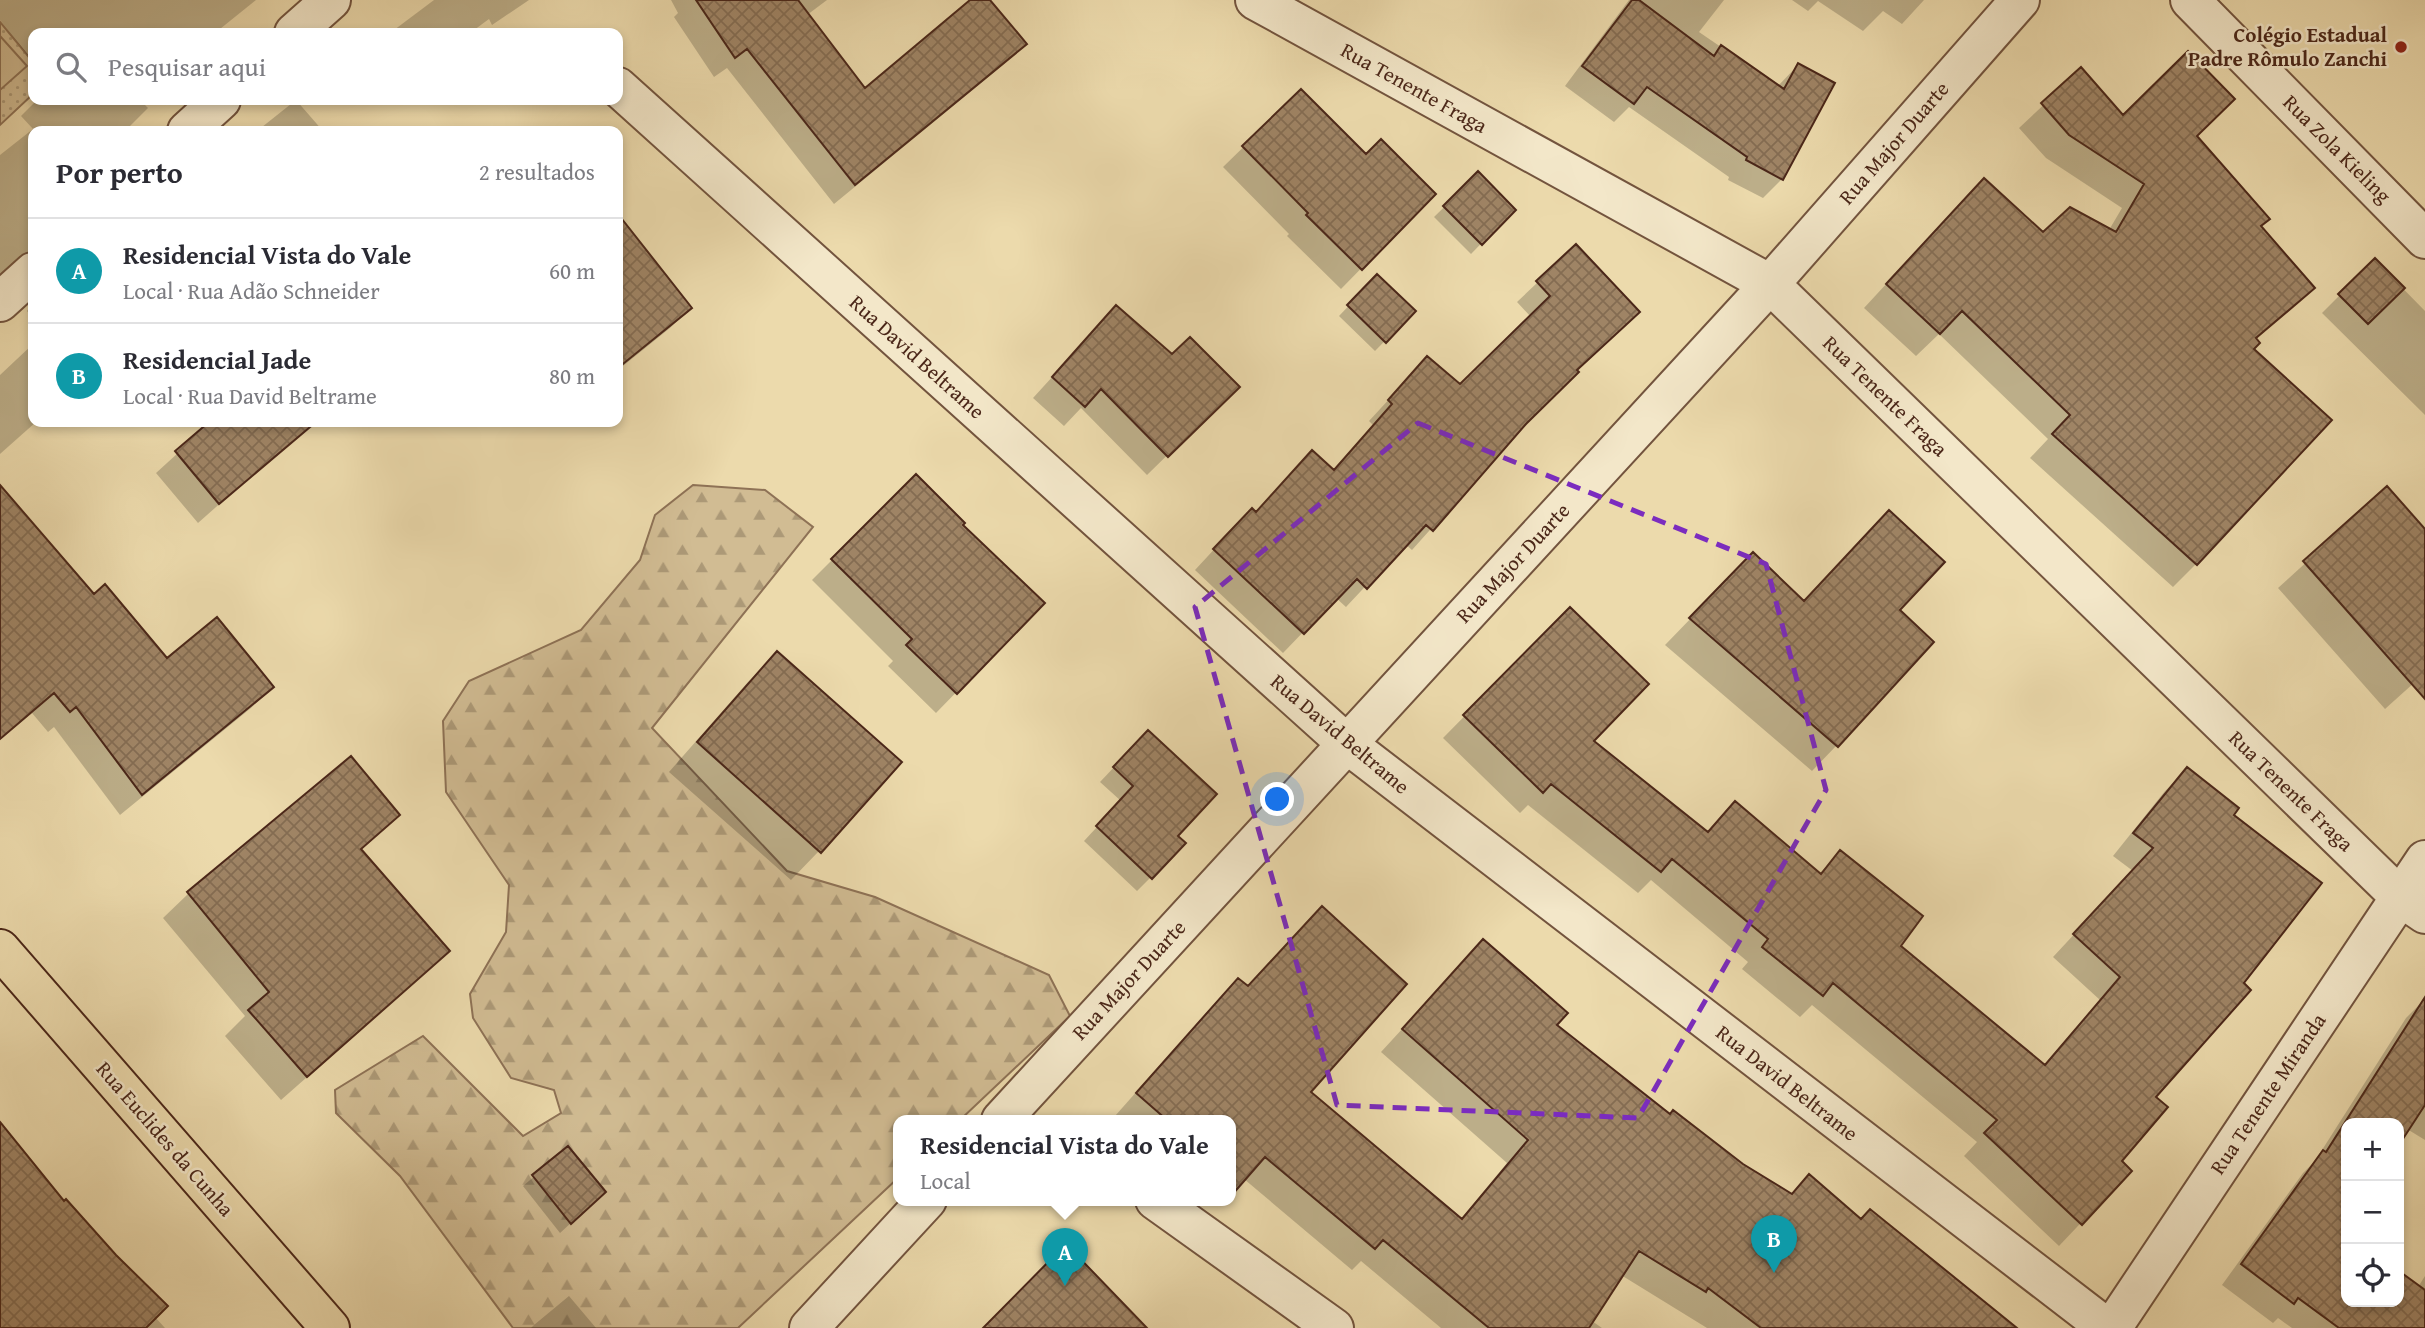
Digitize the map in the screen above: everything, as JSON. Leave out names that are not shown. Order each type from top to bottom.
[{"type":"main road","name":"Rua Euclides da Cunha","points":[[5,966],[330,1328]]},
{"type":"street","points":[[300,28],[331,0]]},
{"type":"street","name":"Rua Tenente Fraga","points":[[1255,0],[1770,284],[2413,906]]},
{"type":"street","name":"Rua Major Duarte","points":[[1020,1114],[1346,744],[1770,284],[2020,0]]},
{"type":"street","name":"Rua Zola Kieling","points":[[2190,0],[2425,239]]},
{"type":"street","name":"Rua David Beltrame","points":[[623,92],[1346,744],[2109,1328]]},
{"type":"street","points":[[192,126],[216,105]]},
{"type":"street","points":[[0,302],[28,277]]},
{"type":"street","name":"Rua Tenente Miranda","points":[[2109,1328],[2413,906],[2425,860]]},
{"type":"street","points":[[810,1328],[922,1206]]},
{"type":"street","points":[[1163,1206],[1334,1328]]},
{"type":"highlighted area","points":[[1418,423],[1766,564],[1826,790],[1638,1118],[1337,1105],[1195,607]]},
{"type":"green space","points":[[0,22],[28,56],[28,99],[0,125]]},
{"type":"green space","points":[[0,36],[27,66],[0,90]]},
{"type":"green space","points":[[693,485],[765,490],[813,527],[652,728],[787,871],[875,897],[1049,975],[1070,1016],[965,1115],[893,1115],[893,1183],[738,1328],[513,1328],[400,1176],[336,1113],[335,1090],[423,1036],[523,1136],[561,1113],[554,1090],[511,1078],[473,1018],[470,994],[506,932],[509,885],[446,792],[443,721],[469,681],[581,630],[640,560],[655,515]]},
{"type":"building","points":[[696,0],[798,0],[865,88],[970,0],[990,0],[1027,44],[855,185],[747,49],[735,58]]},
{"type":"building","points":[[1632,0],[1639,0],[1714,56],[1721,45],[1784,89],[1798,63],[1835,83],[1783,180],[1746,160],[1747,157],[1647,87],[1634,104],[1582,66]]},
{"type":"building","points":[[2188,51],[2235,99],[2197,136],[2270,219],[2261,226],[2315,288],[2256,338],[2260,343],[2254,349],[2332,420],[2197,565],[2052,434],[2070,415],[1962,311],[1940,334],[1886,284],[1984,178],[2043,232],[2070,207],[2116,232],[2144,184],[2069,135],[2041,103],[2081,67],[2123,115]]},
{"type":"building","points":[[1301,89],[1366,154],[1381,139],[1436,194],[1362,270],[1242,146]]},
{"type":"building","points":[[1478,171],[1516,210],[1482,245],[1443,206]]},
{"type":"building","points":[[623,220],[692,308],[623,364]]},
{"type":"building","points":[[1576,244],[1640,312],[1577,370],[1579,372],[1526,424],[1433,531],[1426,525],[1367,589],[1357,579],[1304,634],[1213,549],[1252,508],[1256,512],[1312,450],[1334,470],[1392,404],[1388,400],[1427,356],[1460,384],[1550,296],[1536,281]]},
{"type":"building","points":[[2375,258],[2405,288],[2368,324],[2338,294]]},
{"type":"building","points":[[1377,274],[1416,311],[1386,343],[1347,305]]},
{"type":"building","points":[[1116,305],[1172,354],[1190,337],[1240,387],[1168,457],[1101,389],[1085,407],[1052,377]]},
{"type":"building","points":[[203,427],[310,427],[219,504],[175,451]]},
{"type":"building","points":[[916,474],[965,523],[963,525],[1045,603],[957,694],[906,645],[912,639],[831,559]]},
{"type":"building","points":[[0,485],[94,594],[105,584],[167,658],[217,617],[274,687],[142,795],[76,707],[70,712],[54,693],[0,739]]},
{"type":"building","points":[[2387,486],[2425,529],[2425,699],[2303,561]]},
{"type":"building","points":[[1889,510],[1945,562],[1900,610],[1934,642],[1838,747],[1689,618],[1753,552],[1804,601]]},
{"type":"building","points":[[1570,607],[1649,684],[1594,741],[1708,832],[1735,801],[1821,874],[1840,850],[1923,916],[1901,946],[2045,1065],[2120,977],[2073,934],[2153,848],[2133,833],[2187,767],[2239,808],[2234,815],[2322,883],[2244,983],[2251,990],[2156,1097],[2168,1107],[2122,1161],[2132,1171],[2082,1225],[1984,1133],[1997,1120],[1833,983],[1823,996],[1762,947],[1768,939],[1672,859],[1661,872],[1551,784],[1543,793],[1463,715]]},
{"type":"building","points":[[777,651],[902,762],[821,853],[697,742]]},
{"type":"building","points":[[1148,730],[1217,794],[1178,836],[1186,843],[1152,879],[1096,826],[1133,786],[1113,767]]},
{"type":"building","points":[[351,756],[400,815],[361,849],[450,951],[307,1077],[248,1010],[269,992],[187,892]]},
{"type":"building","points":[[1322,906],[1407,984],[1311,1092],[1462,1219],[1528,1140],[1402,1029],[1483,939],[1568,1013],[1557,1025],[1670,1114],[1673,1110],[1743,1164],[1792,1194],[1809,1174],[1861,1219],[1870,1209],[2017,1328],[1761,1328],[1708,1288],[1706,1292],[1639,1251],[1589,1328],[1489,1328],[1383,1240],[1375,1249],[1265,1157],[1236,1190],[1236,1115],[1161,1115],[1136,1093],[1238,978],[1248,986]]},
{"type":"building","points":[[2425,997],[2425,1105],[2404,1137],[2404,1118],[2348,1118]]},
{"type":"building","points":[[0,1122],[64,1201],[66,1199],[116,1255],[168,1306],[146,1328],[0,1328]]},
{"type":"building","points":[[2341,1129],[2341,1307],[2404,1307],[2404,1275],[2425,1290],[2425,1328],[2339,1328],[2298,1298],[2294,1304],[2241,1264],[2323,1150],[2326,1152]]},
{"type":"building","points":[[568,1146],[606,1192],[571,1224],[532,1175]]},
{"type":"building","points":[[1066,1244],[1147,1328],[983,1328]]},
{"type":"place","name":"Colégio Estadual Padre Rômulo Zanchi","points":[[2401,47]]},
{"type":"place","name":"Residencial Jade","points":[[1774,1273]]},
{"type":"place","name":"Residencial Vista do Vale","points":[[1065,1286]]}]
